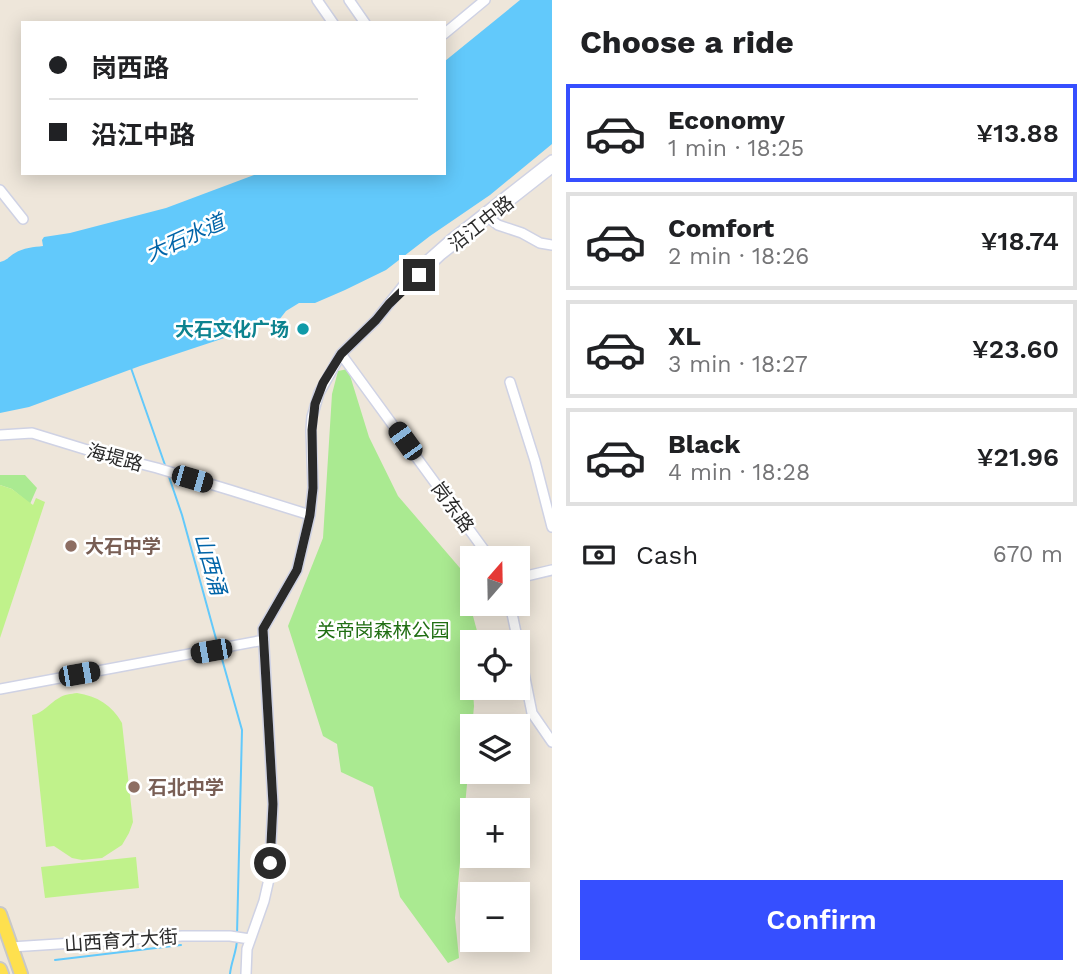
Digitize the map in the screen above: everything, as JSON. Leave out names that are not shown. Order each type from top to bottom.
[{"type":"main road","points":[[0,914],[21,974]]},
{"type":"main road","points":[[0,969],[2,974]]},
{"type":"street","points":[[317,0],[332,21]]},
{"type":"street","points":[[349,0],[364,21]]},
{"type":"street","points":[[446,32],[485,0]]},
{"type":"street","name":"沿江中路","points":[[264,640],[263,629],[297,570],[310,515],[313,488],[312,417],[323,383],[341,354],[389,304],[441,255],[552,160]]},
{"type":"street","name":"沿江中路","points":[[486,216],[552,168]]},
{"type":"street","points":[[0,190],[23,219]]},
{"type":"street","points":[[486,216],[498,225],[522,233],[540,243],[552,245]]},
{"type":"street","name":"岗东路","points":[[341,354],[481,546]]},
{"type":"street","points":[[510,382],[552,527]]},
{"type":"street","name":"海堤路","points":[[0,435],[32,433],[310,515]]},
{"type":"street","points":[[530,575],[552,570]]},
{"type":"street","points":[[0,689],[264,640],[273,804],[269,879],[264,901],[246,938],[246,974]]},
{"type":"street","points":[[529,700],[532,713],[552,742]]},
{"type":"street","name":"山西育才大街","points":[[11,947],[182,936],[246,938]]},
{"type":"green space","name":"关帝岗森林公园","points":[[348,369],[369,437],[398,496],[460,568],[460,616],[473,616],[477,630],[460,630],[460,700],[474,700],[474,706],[473,714],[460,714],[460,784],[467,784],[466,798],[460,798],[460,862],[455,918],[459,958],[448,963],[400,897],[373,787],[341,772],[337,744],[323,736],[288,626],[323,538],[332,394],[338,371]]},
{"type":"green space","points":[[0,475],[25,475],[37,488],[30,504],[12,489],[0,485]]},
{"type":"green space","points":[[0,485],[12,489],[33,505],[36,498],[45,502],[0,638]]},
{"type":"green space","points":[[77,693],[103,702],[114,711],[122,723],[133,822],[122,845],[102,858],[82,860],[72,858],[54,846],[46,847],[32,715],[61,697]]},
{"type":"green space","points":[[136,857],[139,888],[45,898],[41,867]]},
{"type":"water","name":"大石水道","points":[[520,0],[552,0],[552,144],[490,195],[386,270],[345,290],[315,303],[299,303],[286,311],[279,320],[140,366],[29,407],[0,413],[0,262],[21,250],[43,246],[44,237],[70,233],[166,208],[254,175],[446,175],[446,60]]},
{"type":"waterway","name":"山西涌","points":[[131,368],[165,465]]},
{"type":"waterway","name":"山西涌","points":[[168,474],[218,646]]},
{"type":"waterway","name":"山西涌","points":[[220,652],[242,730],[237,934]]},
{"type":"waterway","name":"山西涌","points":[[230,974],[237,939]]},
{"type":"waterway","points":[[55,960],[181,945]]},
{"type":"place","name":"大石文化广场","points":[[303,329]]},
{"type":"place","name":"大石中学","points":[[71,546]]},
{"type":"place","name":"石北中学","points":[[134,787]]},
{"type":"route","points":[[270,863],[273,804],[263,629],[297,570],[310,515],[313,488],[312,417],[315,404],[323,383],[341,354],[419,275]]}]
